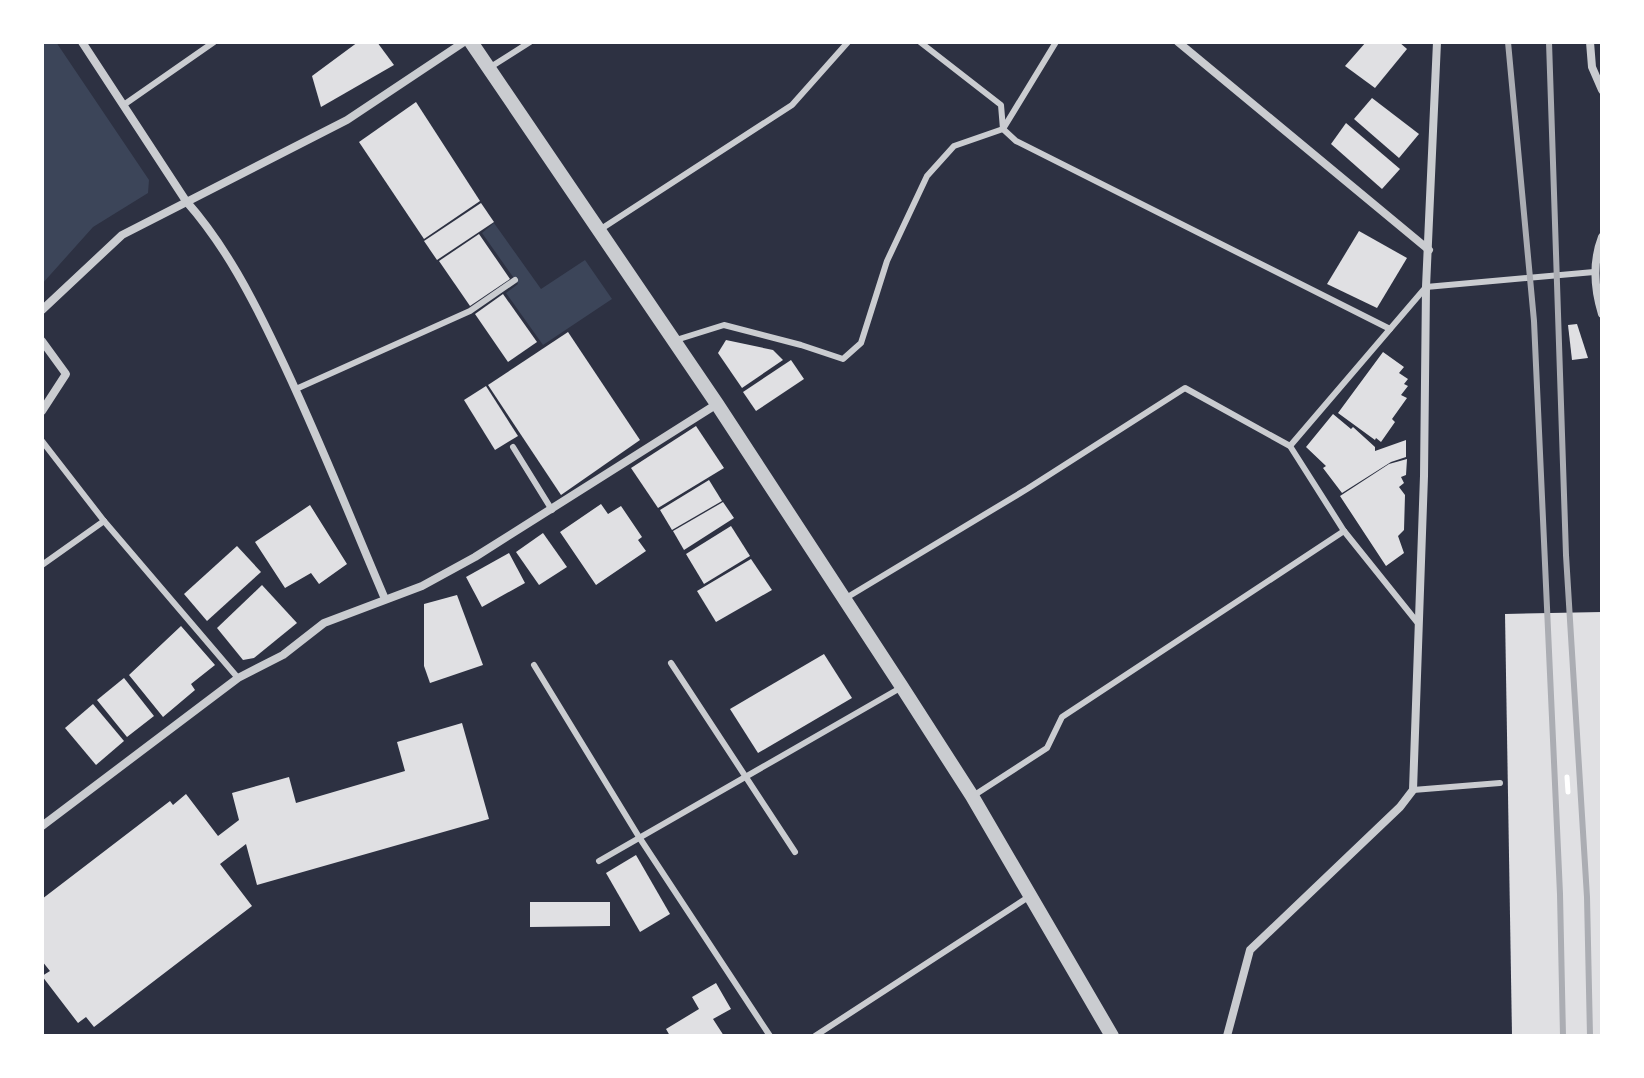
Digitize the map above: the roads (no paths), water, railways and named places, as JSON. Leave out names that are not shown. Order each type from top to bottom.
[{"type":"street","points":[[82,42],[186,201],[201,217],[249,294],[296,389],[385,599]]},
{"type":"street","points":[[42,310],[122,235],[347,120],[464,42]]},
{"type":"street","points":[[471,42],[717,404],[902,687],[972,796],[1112,1036]]},
{"type":"street","points":[[1178,42],[1429,250]]},
{"type":"street","points":[[1227,1036],[1250,950],[1400,807],[1413,790],[1424,476],[1426,287],[1437,42]]},
{"type":"street","points":[[1590,42],[1592,67],[1602,90]]},
{"type":"street","points":[[1602,237],[1594,272],[1602,314]]},
{"type":"street","points":[[42,341],[66,374],[42,411]]},
{"type":"street","points":[[42,826],[238,678],[283,655],[324,623],[422,586],[552,510],[717,404]]},
{"type":"lane","points":[[125,104],[214,42]]},
{"type":"lane","points":[[489,68],[530,42]]},
{"type":"lane","points":[[599,230],[792,105],[848,42]]},
{"type":"lane","points":[[920,42],[1001,105],[1003,129],[1016,141],[1390,329]]},
{"type":"lane","points":[[673,341],[724,325],[843,359],[861,343],[887,261],[927,176],[954,146],[1003,129],[1056,42]]},
{"type":"lane","points":[[1290,446],[1426,287],[1594,272]]},
{"type":"lane","points":[[296,389],[470,311],[515,280]]},
{"type":"lane","points":[[845,599],[1027,489],[1185,388],[1290,446],[1344,531],[1417,622]]},
{"type":"lane","points":[[42,441],[104,521],[238,678]]},
{"type":"lane","points":[[513,447],[552,510]]},
{"type":"lane","points":[[42,565],[104,521]]},
{"type":"lane","points":[[972,796],[1047,748],[1062,717],[1344,531]]},
{"type":"lane","points":[[671,663],[795,852]]},
{"type":"lane","points":[[534,665],[639,837],[770,1036]]},
{"type":"lane","points":[[599,861],[902,687]]},
{"type":"lane","points":[[1413,790],[1500,783]]},
{"type":"lane","points":[[815,1036],[1031,896]]},
{"type":"railway","points":[[1508,42],[1534,321],[1560,894],[1563,1036]]},
{"type":"railway","points":[[1549,42],[1566,555],[1587,897],[1590,1036]]}]
